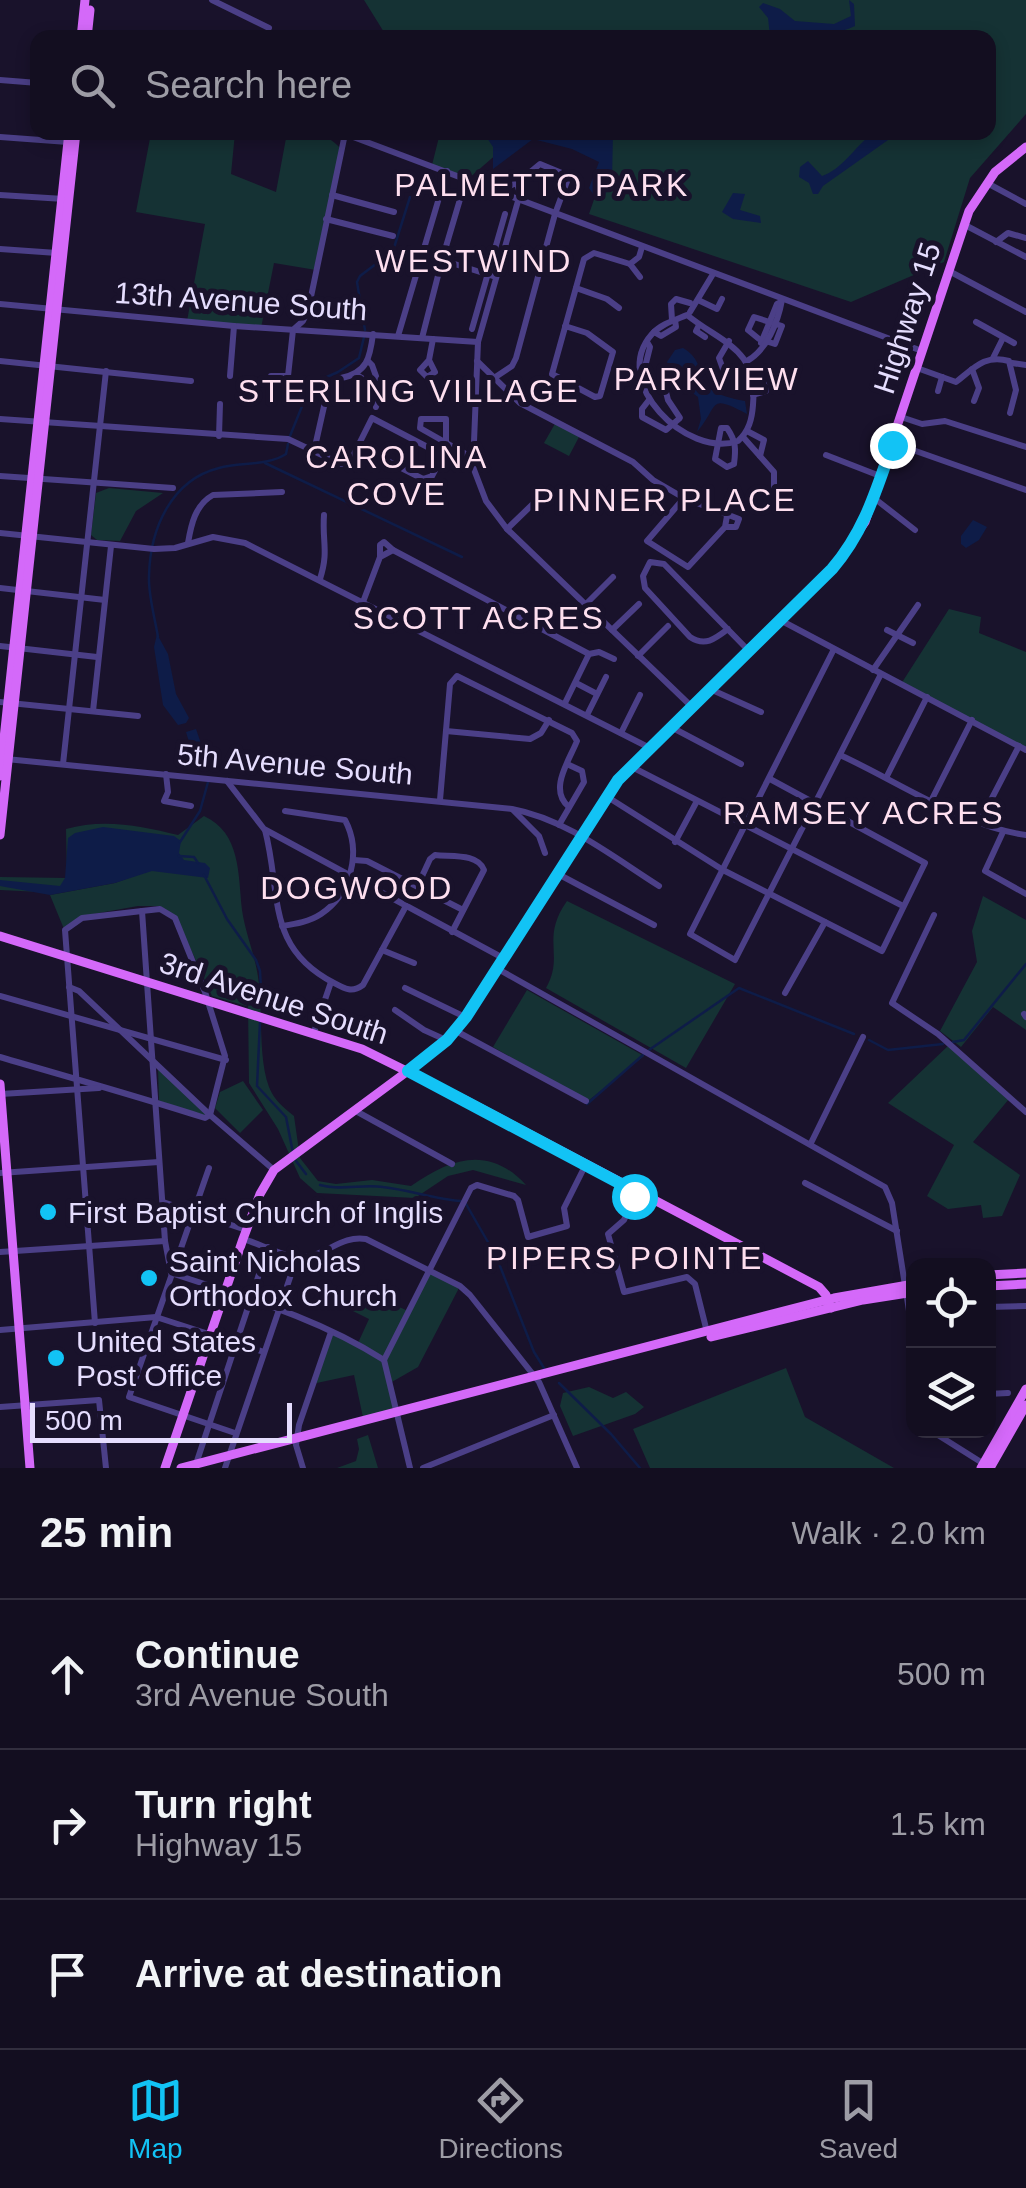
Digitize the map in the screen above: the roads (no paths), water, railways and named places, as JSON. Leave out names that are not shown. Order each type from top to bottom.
[{"type":"main road","points":[[85,30],[89,0]]},
{"type":"main road","points":[[0,835],[7,703],[23,590],[71,140]]},
{"type":"main road","name":"Highway 15","points":[[168,1468],[245,1234],[274,1170],[447,1040],[498,969],[606,796],[630,766],[851,547],[874,498],[964,224],[986,183],[1025,150]]},
{"type":"main road","points":[[54,308],[66,199]]},
{"type":"main road","points":[[0,776],[3,759]]},
{"type":"main road","name":"3rd Avenue South","points":[[0,936],[362,1049],[819,1287],[829,1304]]},
{"type":"main road","points":[[0,1084],[7,1251],[28,1468]]},
{"type":"main road","points":[[0,1152],[3,1173]]},
{"type":"main road","points":[[996,1275],[1026,1273]]},
{"type":"main road","points":[[996,1286],[1026,1284]]},
{"type":"main road","points":[[819,1287],[854,1294]]},
{"type":"main road","points":[[829,1304],[854,1294],[906,1288]]},
{"type":"main road","points":[[182,1468],[227,1462],[829,1304],[906,1289]]},
{"type":"main road","points":[[986,1467],[1026,1389]]},
{"type":"main road","points":[[986,1467],[1026,1406]]},
{"type":"street","points":[[212,0],[269,28]]},
{"type":"street","points":[[0,80],[30,82]]},
{"type":"street","points":[[0,137],[30,137]]},
{"type":"street","points":[[270,376],[288,376],[293,330],[306,316],[341,140]]},
{"type":"street","points":[[361,140],[922,351]]},
{"type":"street","points":[[493,179],[509,186],[540,164],[569,176],[516,358],[512,366],[494,378]]},
{"type":"street","points":[[398,336],[447,171]]},
{"type":"street","points":[[472,330],[519,198],[516,182]]},
{"type":"street","points":[[986,183],[1026,204]]},
{"type":"street","points":[[0,195],[66,199]]},
{"type":"street","points":[[332,196],[394,212]]},
{"type":"street","points":[[422,338],[460,196]]},
{"type":"street","points":[[505,214],[476,360],[473,462],[486,501],[507,530],[690,706]]},
{"type":"street","points":[[326,219],[393,236]]},
{"type":"street","points":[[964,224],[1026,258]]},
{"type":"street","points":[[996,242],[1008,233],[1026,238]]},
{"type":"street","points":[[630,264],[639,257],[642,247]]},
{"type":"street","points":[[0,249],[57,254]]},
{"type":"street","points":[[566,326],[587,333],[613,352],[601,398],[552,374],[584,260],[590,254],[630,264],[640,277]]},
{"type":"street","points":[[442,260],[492,276]]},
{"type":"street","points":[[949,271],[1026,312]]},
{"type":"street","points":[[674,320],[670,304],[676,299],[689,310],[700,325],[729,342],[748,360],[753,395],[745,434],[735,442],[716,443],[690,436],[649,400],[640,370],[647,342],[654,332],[674,320],[689,310],[700,301],[713,274]]},
{"type":"street","points":[[576,288],[608,299],[619,308]]},
{"type":"street","points":[[700,301],[717,309],[722,299]]},
{"type":"street","points":[[748,360],[765,341],[781,301]]},
{"type":"street","name":"13th Avenue South","points":[[0,304],[234,326],[478,342]]},
{"type":"street","points":[[754,317],[772,322],[782,326],[775,344],[748,330],[754,317]]},
{"type":"street","points":[[976,322],[1014,343]]},
{"type":"street","points":[[700,325],[696,332],[705,337]]},
{"type":"street","points":[[230,376],[234,326]]},
{"type":"street","points":[[357,376],[368,361],[373,334]]},
{"type":"street","points":[[917,368],[956,382],[972,368],[993,358],[1003,338]]},
{"type":"street","points":[[429,360],[433,339]]},
{"type":"street","points":[[729,342],[718,358],[730,377],[758,375],[770,382],[766,391],[753,395]]},
{"type":"street","points":[[993,358],[1026,364]]},
{"type":"street","points":[[476,360],[520,404],[633,462],[653,480],[684,498],[726,516],[736,516],[736,527],[725,526]]},
{"type":"street","points":[[0,361],[191,382]]},
{"type":"street","points":[[368,361],[381,390],[376,408]]},
{"type":"street","points":[[1010,413],[1016,390],[1012,363]]},
{"type":"street","points":[[972,368],[979,388],[974,401]]},
{"type":"street","points":[[63,764],[106,371]]},
{"type":"street","points":[[338,383],[342,378],[357,376],[381,390]]},
{"type":"street","points":[[938,390],[942,377]]},
{"type":"street","points":[[643,384],[666,388],[668,400],[681,415],[666,430],[642,418],[642,409],[649,400]]},
{"type":"street","points":[[314,451],[325,402]]},
{"type":"street","points":[[219,436],[220,404]]},
{"type":"street","points":[[0,419],[288,439],[346,464],[372,418],[443,454],[473,462]]},
{"type":"street","points":[[901,418],[922,424],[945,422],[1026,447]]},
{"type":"street","points":[[446,444],[446,419],[421,419],[420,428],[473,462]]},
{"type":"street","points":[[724,427],[735,442],[734,464],[727,467],[717,463],[720,430],[724,427]]},
{"type":"street","points":[[745,434],[764,440],[760,456]]},
{"type":"street","points":[[745,434],[774,472],[774,487]]},
{"type":"street","points":[[893,443],[1026,490]]},
{"type":"street","points":[[358,446],[422,479],[432,476],[443,454]]},
{"type":"street","points":[[826,455],[881,476]]},
{"type":"street","points":[[0,476],[173,488]]},
{"type":"street","points":[[188,543],[195,515],[213,494],[282,492]]},
{"type":"street","points":[[684,498],[646,540],[688,567],[725,526],[726,516]]},
{"type":"street","points":[[874,498],[915,530]]},
{"type":"street","points":[[507,530],[538,499]]},
{"type":"street","points":[[320,579],[327,552],[322,530],[324,515]]},
{"type":"street","points":[[0,533],[150,548],[213,537],[245,543],[648,747]]},
{"type":"street","points":[[92,711],[111,546]]},
{"type":"street","points":[[364,602],[380,557],[393,550],[589,654],[599,652],[614,659]]},
{"type":"street","points":[[728,629],[712,640],[700,642],[690,637],[645,588],[643,576],[650,562],[664,564],[728,629],[748,650]]},
{"type":"street","points":[[586,604],[613,578]]},
{"type":"street","points":[[0,588],[104,600]]},
{"type":"street","points":[[612,630],[639,604]]},
{"type":"street","points":[[834,649],[690,934],[735,960],[840,754],[877,672],[918,605]]},
{"type":"street","points":[[780,620],[1022,748],[979,823]]},
{"type":"street","points":[[638,656],[668,626]]},
{"type":"street","points":[[886,630],[913,643]]},
{"type":"street","points":[[0,646],[98,657]]},
{"type":"street","points":[[565,704],[589,654]]},
{"type":"street","points":[[440,800],[450,684],[457,676],[548,720],[576,738],[560,791],[562,801],[569,807]]},
{"type":"street","points":[[587,715],[606,678]]},
{"type":"street","points":[[576,683],[597,694]]},
{"type":"street","points":[[709,688],[761,712]]},
{"type":"street","points":[[621,733],[640,695]]},
{"type":"street","points":[[886,776],[927,697]]},
{"type":"street","points":[[7,703],[138,716]]},
{"type":"street","points":[[446,731],[530,739],[541,732],[548,720]]},
{"type":"street","points":[[932,800],[972,720]]},
{"type":"street","points":[[670,726],[741,764]]},
{"type":"street","points":[[840,754],[979,823],[1026,835]]},
{"type":"street","name":"5th Avenue South","points":[[3,759],[512,809],[560,825],[659,886]]},
{"type":"street","points":[[560,825],[584,782],[582,772],[567,764]]},
{"type":"street","points":[[630,766],[903,906]]},
{"type":"street","points":[[166,774],[168,792],[164,801],[191,806]]},
{"type":"street","points":[[606,796],[723,870],[882,952],[925,863],[770,779]]},
{"type":"street","points":[[226,780],[264,829],[504,959]]},
{"type":"street","points":[[675,842],[697,801]]},
{"type":"street","points":[[512,809],[532,826],[545,853]]},
{"type":"street","points":[[282,926],[324,912],[350,875],[354,860],[346,820],[285,811]]},
{"type":"street","points":[[264,829],[282,926],[298,959],[331,982],[356,990],[363,985],[406,906]]},
{"type":"street","points":[[1003,832],[985,871],[1026,894]]},
{"type":"street","points":[[418,885],[435,855],[479,860],[484,870],[452,932]]},
{"type":"street","points":[[354,860],[368,860],[463,910]]},
{"type":"street","points":[[557,873],[654,925]]},
{"type":"street","points":[[142,910],[165,1240],[171,1273]]},
{"type":"street","points":[[0,1056],[75,1079],[102,1088],[156,1102],[205,1118],[210,1114],[226,1060],[208,999],[178,922],[165,910],[142,910],[76,920],[65,930],[75,1079],[95,1323]]},
{"type":"street","points":[[934,915],[892,1004],[938,1034],[1025,1110]]},
{"type":"street","points":[[785,993],[825,922]]},
{"type":"street","points":[[382,950],[414,963]]},
{"type":"street","points":[[498,969],[885,1187],[891,1197],[906,1272]]},
{"type":"street","points":[[314,1032],[331,982]]},
{"type":"street","points":[[69,988],[79,990],[274,1170]]},
{"type":"street","points":[[405,988],[466,1017]]},
{"type":"street","points":[[0,996],[226,1060]]},
{"type":"street","points":[[395,1010],[447,1040]]},
{"type":"street","points":[[456,1030],[586,1100]]},
{"type":"street","points":[[811,1144],[863,1037]]},
{"type":"street","points":[[0,1094],[102,1088]]},
{"type":"street","points":[[353,1110],[452,1164]]},
{"type":"street","points":[[3,1173],[159,1162]]},
{"type":"street","points":[[410,1468],[384,1360],[474,1186],[518,1200],[528,1237],[567,1226],[564,1208],[586,1164]]},
{"type":"street","points":[[209,1168],[129,1397],[235,1433]]},
{"type":"street","points":[[805,1183],[896,1231]]},
{"type":"street","points":[[636,1192],[624,1220],[608,1234],[624,1292],[687,1277],[694,1284],[708,1335]]},
{"type":"street","points":[[164,1202],[298,1257],[360,1238],[460,1286],[537,1380],[574,1467]]},
{"type":"street","points":[[7,1251],[165,1240]]},
{"type":"street","points":[[201,1466],[209,1423],[268,1247]]},
{"type":"street","points":[[227,1462],[298,1257]]},
{"type":"street","points":[[171,1273],[280,1307],[384,1360]]},
{"type":"street","points":[[996,1307],[1026,1306]]},
{"type":"street","points":[[0,1330],[156,1317],[264,1352]]},
{"type":"street","points":[[302,1468],[297,1442],[331,1332]]},
{"type":"street","points":[[996,1394],[1008,1393]]},
{"type":"street","points":[[0,1407],[99,1400],[106,1468]]},
{"type":"street","points":[[423,1468],[554,1415]]},
{"type":"street","points":[[942,1438],[986,1467]]},
{"type":"water","points":[[849,0],[854,4],[855,26],[845,30],[769,30],[768,18],[759,7],[763,3],[780,9],[795,21],[834,24],[851,16]]},
{"type":"water","points":[[488,140],[532,140],[493,169],[493,147]]},
{"type":"water","points":[[537,140],[613,140],[612,180],[604,197],[593,194],[589,188],[599,162],[572,149]]},
{"type":"water","points":[[865,140],[888,140],[823,186],[818,194],[813,194],[809,183],[799,177],[800,167],[808,161],[822,176],[829,173]]},
{"type":"water","points":[[733,193],[745,194],[740,210],[760,216],[761,223],[733,219],[722,212]]},
{"type":"water","points":[[683,348],[692,355],[706,384],[713,391],[745,401],[747,414],[720,403],[697,432],[701,419],[698,397],[690,391],[687,377],[667,362],[675,350]]},
{"type":"water","points":[[973,520],[987,527],[979,540],[966,548],[961,544],[961,536]]},
{"type":"water","points":[[157,634],[168,654],[176,694],[189,718],[186,723],[178,725],[163,705],[154,647]]},
{"type":"water","points":[[196,729],[205,755],[204,768],[196,765],[186,732]]},
{"type":"water","points":[[103,827],[174,836],[181,841],[179,853],[184,860],[205,863],[210,868],[208,878],[152,871],[115,883],[50,895],[0,886],[0,880],[60,886],[65,878],[68,838]]},
{"type":"waterway","points":[[365,330],[357,282],[393,251],[410,197]]},
{"type":"waterway","points":[[290,436],[311,384],[359,358],[364,337]]},
{"type":"waterway","points":[[158,637],[151,599],[150,558],[166,509],[188,483],[202,474],[279,458],[286,454],[288,444]]},
{"type":"waterway","points":[[265,463],[462,557]]},
{"type":"waterway","points":[[180,842],[200,811],[208,782]]},
{"type":"waterway","points":[[179,856],[194,857],[198,863]]},
{"type":"waterway","points":[[204,875],[227,919],[256,960],[262,1007]]},
{"type":"waterway","points":[[953,1042],[964,1040],[1026,964]]},
{"type":"waterway","points":[[649,1050],[739,988],[854,1034]]},
{"type":"waterway","points":[[260,1022],[257,1086],[286,1117],[293,1153]]},
{"type":"waterway","points":[[869,1040],[888,1050],[943,1044]]},
{"type":"waterway","points":[[587,1104],[643,1055]]},
{"type":"waterway","points":[[296,1161],[306,1174]]},
{"type":"waterway","points":[[320,1185],[383,1187],[461,1201]]},
{"type":"waterway","points":[[466,1204],[496,1256],[544,1368]]},
{"type":"waterway","points":[[559,1383],[640,1468]]},
{"type":"place","name":"First Baptist Church of Inglis","points":[[48,1212]]},
{"type":"place","name":"Saint Nicholas Orthodox Church","points":[[149,1278]]},
{"type":"place","name":"United States Post Office","points":[[56,1358]]},
{"type":"district","name":"PALMETTO PARK","points":[[542,185]]},
{"type":"district","name":"WESTWIND","points":[[474,261]]},
{"type":"district","name":"PARKVIEW","points":[[707,379]]},
{"type":"district","name":"STERLING VILLAGE","points":[[409,391]]},
{"type":"district","name":"CAROLINA COVE","points":[[397,476]]},
{"type":"district","name":"PINNER PLACE","points":[[665,500]]},
{"type":"district","name":"SCOTT ACRES","points":[[479,618]]},
{"type":"district","name":"RAMSEY ACRES","points":[[864,813]]},
{"type":"district","name":"DOGWOOD","points":[[357,888]]},
{"type":"district","name":"PIPERS POINTE","points":[[625,1258]]}]
